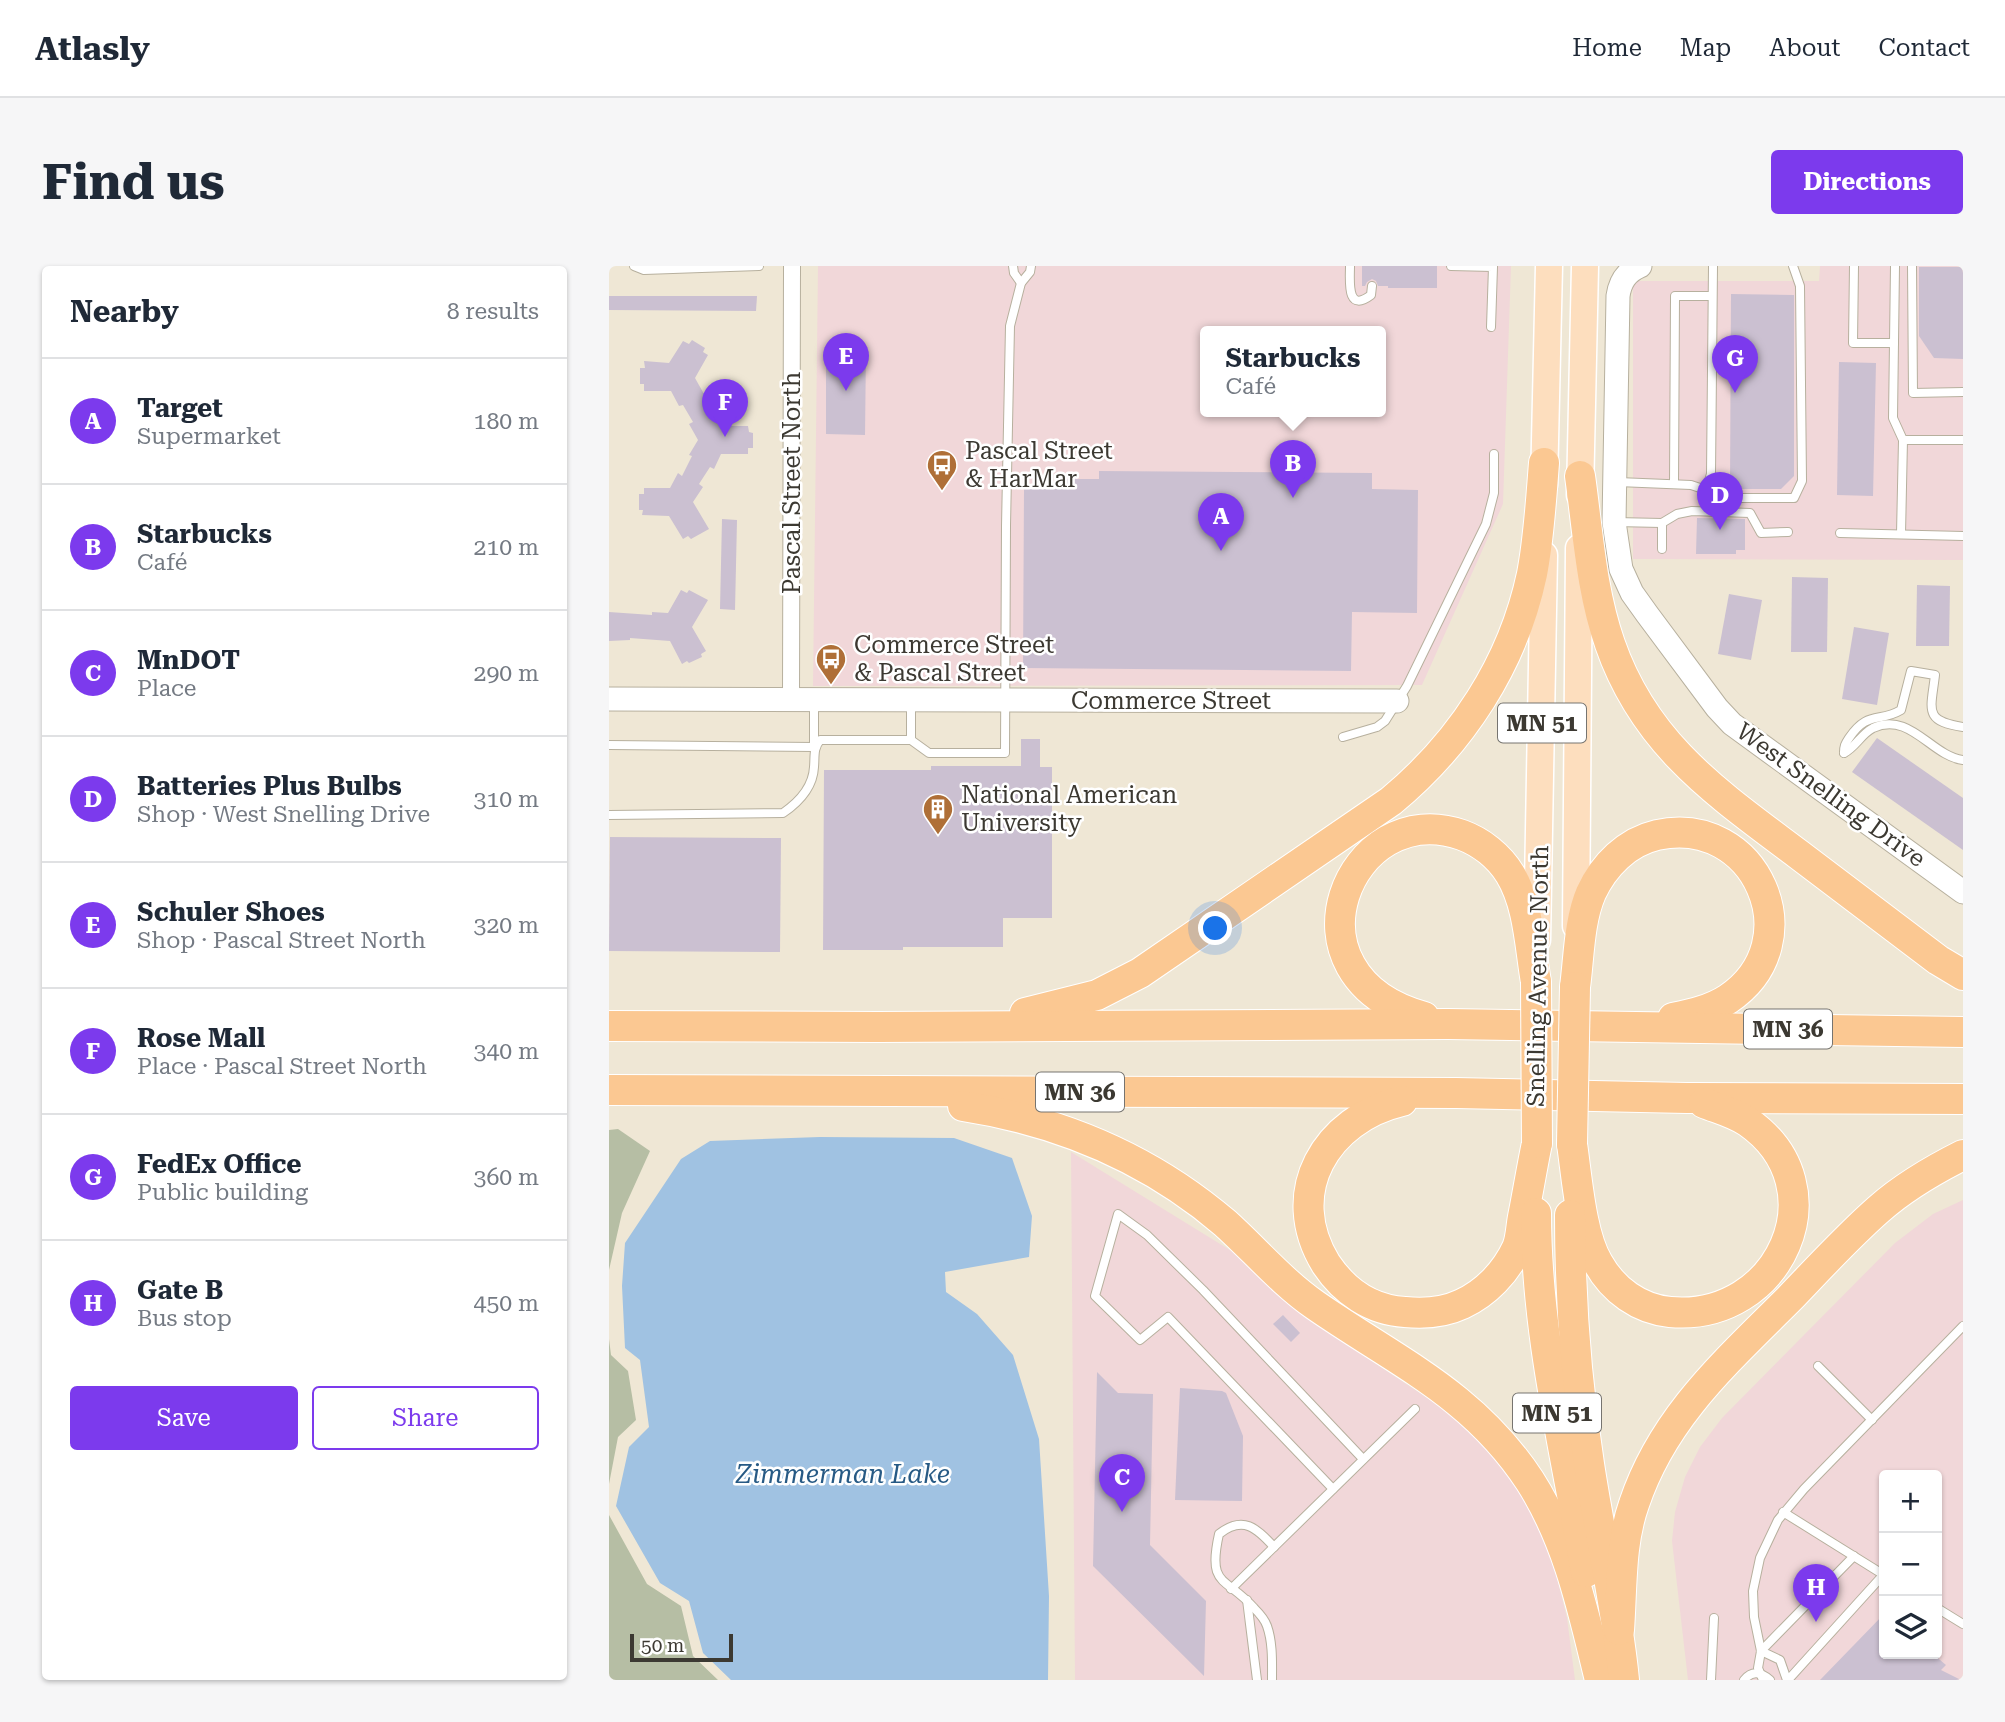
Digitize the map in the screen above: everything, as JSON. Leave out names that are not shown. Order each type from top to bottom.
[{"type":"highway","points":[[878,1027],[1036,1012],[1097,995],[1160,961],[1402,792],[1428,768],[1460,731],[1477,706],[1507,650],[1531,577],[1545,463]]},
{"type":"highway","points":[[1580,476],[1594,580],[1610,644],[1623,677],[1660,736],[1682,762],[1731,804],[1938,960],[1963,975]]},
{"type":"highway","points":[[1448,1024],[1401,1011],[1387,1004],[1361,982],[1344,951],[1340,921],[1349,881],[1359,866],[1376,849],[1390,840],[1423,830],[1452,832],[1470,838],[1499,859],[1519,890],[1536,982]]},
{"type":"highway","points":[[1575,987],[1585,911],[1591,893],[1609,864],[1622,852],[1636,842],[1651,837],[1690,833],[1715,840],[1744,861],[1763,888],[1770,920],[1767,948],[1749,981],[1727,1000],[1703,1011],[1670,1019],[1613,1026]]},
{"type":"highway","name":"Snelling Avenue North","points":[[1536,982],[1537,1261],[1541,1315],[1544,1346],[1588,1580],[1600,1680]]},
{"type":"highway","name":"Snelling Avenue North","points":[[1575,987],[1570,1217],[1573,1324],[1589,1466],[1619,1630],[1624,1680]]},
{"type":"highway","name":"MN 36","points":[[611,1026],[1448,1024],[1963,1032]]},
{"type":"highway","name":"MN 36","points":[[609,1090],[1456,1093],[1687,1098],[1963,1099]]},
{"type":"highway","points":[[704,1091],[901,1101],[994,1111],[1030,1119],[1090,1140],[1168,1180],[1223,1222],[1278,1275],[1312,1303],[1417,1370],[1462,1404],[1510,1453],[1531,1483],[1569,1561],[1600,1680]]},
{"type":"highway","points":[[1456,1093],[1403,1100],[1365,1113],[1335,1137],[1316,1168],[1309,1204],[1316,1243],[1332,1273],[1361,1299],[1378,1308],[1398,1312],[1435,1313],[1454,1308],[1483,1291],[1498,1278],[1518,1246],[1537,1143]]},
{"type":"highway","points":[[1572,1144],[1588,1240],[1596,1260],[1617,1288],[1646,1306],[1663,1311],[1697,1311],[1735,1300],[1764,1279],[1784,1248],[1791,1229],[1791,1186],[1775,1149],[1750,1123],[1736,1114],[1687,1098]]},
{"type":"highway","points":[[1619,1630],[1626,1542],[1633,1505],[1650,1464],[1669,1429],[1700,1388],[1870,1218],[1916,1182],[1963,1155]]},
{"type":"highway","points":[[1650,1464],[1878,1233],[1908,1207],[1963,1168]]},
{"type":"main road","name":"Snelling Avenue North","points":[[1536,982],[1549,266]]},
{"type":"main road","name":"Snelling Avenue North","points":[[1575,987],[1585,266]]},
{"type":"street","name":"Pascal Street North","points":[[790,700],[792,266]]},
{"type":"street","name":"West Snelling Drive","points":[[1640,266],[1629,272],[1619,288],[1614,522],[1621,569],[1632,593],[1717,708],[1732,724],[1963,892]]},
{"type":"street","name":"Commerce Street","points":[[609,699],[1398,701]]},
{"type":"lane","points":[[634,266],[644,270],[758,266]]},
{"type":"lane","points":[[1013,266],[1021,283]]},
{"type":"lane","points":[[609,745],[814,747],[820,740],[911,740],[929,752],[1005,753],[1010,326],[1021,283],[1030,272],[1031,266]]},
{"type":"lane","points":[[1350,266],[1349,293],[1353,298],[1358,301],[1366,300],[1371,295],[1372,286]]},
{"type":"lane","points":[[1451,266],[1493,267],[1491,327]]},
{"type":"lane","points":[[1706,490],[1711,474],[1713,266]]},
{"type":"lane","points":[[1615,482],[1692,485],[1721,499],[1794,498],[1802,481],[1800,285],[1793,266]]},
{"type":"lane","points":[[1854,266],[1853,343],[1894,343]]},
{"type":"lane","points":[[1895,266],[1893,418],[1903,440],[1901,534]]},
{"type":"lane","points":[[1912,266],[1913,393],[1963,392]]},
{"type":"lane","points":[[1674,484],[1675,296],[1711,296]]},
{"type":"lane","points":[[1903,440],[1963,440]]},
{"type":"lane","points":[[1343,737],[1377,727],[1385,721],[1407,686],[1486,524],[1494,493],[1494,454]]},
{"type":"lane","points":[[1721,499],[1721,513]]},
{"type":"lane","points":[[1614,522],[1662,523],[1683,511],[1750,513],[1761,533],[1788,532]]},
{"type":"lane","points":[[1662,523],[1662,549]]},
{"type":"lane","points":[[1840,533],[1963,536]]},
{"type":"lane","points":[[1963,727],[1943,724],[1933,715],[1935,675],[1911,671],[1901,710],[1865,721],[1855,729],[1844,746],[1844,753],[1852,749],[1870,730],[1878,726],[1898,725],[1907,727],[1950,757],[1963,760]]},
{"type":"lane","points":[[609,815],[783,813],[799,802],[814,771],[814,700]]},
{"type":"lane","points":[[911,700],[911,740]]},
{"type":"lane","points":[[1333,1489],[1168,1317],[1140,1340],[1095,1296],[1118,1214],[1147,1235],[1203,1290],[1363,1459]]},
{"type":"lane","points":[[1761,1651],[1753,1608],[1754,1584],[1763,1550],[1783,1512],[1963,1326]]},
{"type":"lane","points":[[1818,1366],[1872,1420]]},
{"type":"lane","points":[[1231,1589],[1415,1409]]},
{"type":"lane","points":[[1783,1512],[1879,1572]]},
{"type":"lane","points":[[1272,1680],[1266,1624],[1247,1600],[1221,1582],[1216,1571],[1216,1548],[1219,1534],[1229,1526],[1244,1525],[1257,1528],[1274,1547]]},
{"type":"lane","points":[[1761,1677],[1758,1660],[1761,1651],[1854,1556]]},
{"type":"lane","points":[[1761,1651],[1780,1660],[1787,1680],[1879,1580]]},
{"type":"lane","points":[[1247,1600],[1257,1680]]},
{"type":"lane","points":[[1942,1611],[1963,1624]]},
{"type":"lane","points":[[1711,1680],[1714,1618]]},
{"type":"lane","points":[[1744,1680],[1749,1674],[1770,1680]]},
{"type":"shaded area","points":[[818,266],[1511,266],[1503,504],[1422,685],[813,686]]},
{"type":"shaded area","points":[[1820,266],[1963,266],[1963,560],[1633,559],[1633,281],[1819,281]]},
{"type":"shaded area","points":[[1071,1152],[1238,1255],[1304,1316],[1474,1429],[1521,1492],[1550,1550],[1567,1618],[1575,1680],[1075,1680]]},
{"type":"shaded area","points":[[1963,1200],[1963,1680],[1688,1680],[1672,1541],[1675,1512],[1685,1477],[1700,1447],[1722,1418],[1895,1243],[1933,1214]]},
{"type":"green space","points":[[618,1129],[650,1151],[622,1213],[609,1270],[609,1130]]},
{"type":"green space","points":[[609,1339],[611,1355],[628,1371],[636,1420],[618,1437],[609,1484]]},
{"type":"green space","points":[[609,1515],[647,1584],[681,1606],[693,1656],[718,1680],[609,1680]]},
{"type":"water","name":"Zimmerman Lake","points":[[820,1137],[954,1138],[1012,1158],[1032,1216],[1029,1257],[945,1272],[946,1292],[977,1314],[1013,1355],[1039,1439],[1049,1596],[1048,1680],[731,1680],[703,1653],[689,1601],[660,1583],[616,1506],[629,1447],[649,1427],[640,1360],[625,1348],[622,1286],[625,1243],[681,1159],[710,1141]]},
{"type":"building","points":[[1362,266],[1437,266],[1437,288],[1388,288],[1378,286],[1372,279],[1362,286]]},
{"type":"building","points":[[1919,267],[1963,267],[1963,359],[1934,358],[1919,336]]},
{"type":"building","points":[[1731,294],[1794,295],[1794,476],[1781,489],[1730,489]]},
{"type":"building","points":[[609,296],[757,296],[756,311],[609,310]]},
{"type":"building","points":[[692,340],[705,348],[703,352],[708,355],[695,378],[722,426],[748,426],[749,432],[753,433],[753,448],[748,448],[748,454],[721,454],[714,469],[710,467],[699,484],[703,487],[693,502],[709,529],[691,539],[688,536],[683,539],[669,516],[642,515],[643,510],[639,510],[639,494],[644,494],[644,488],[670,488],[678,473],[682,476],[692,456],[689,455],[698,440],[689,424],[693,422],[683,405],[679,406],[671,391],[644,391],[644,384],[640,384],[640,368],[645,368],[644,361],[669,363],[683,341],[689,344]]},
{"type":"building","points":[[826,347],[866,348],[865,435],[826,434]]},
{"type":"building","points":[[1839,362],[1876,363],[1873,496],[1837,495]]},
{"type":"building","points":[[1099,471],[1372,473],[1372,489],[1418,490],[1417,613],[1352,612],[1351,671],[1023,668],[1024,488],[1065,489],[1065,479],[1099,479]]},
{"type":"building","points":[[1697,518],[1745,519],[1745,550],[1736,550],[1736,554],[1696,554]]},
{"type":"building","points":[[722,519],[737,520],[735,610],[720,609]]},
{"type":"building","points":[[1792,577],[1828,578],[1827,652],[1791,652]]},
{"type":"building","points":[[1917,585],[1950,586],[1949,646],[1916,646]]},
{"type":"building","points":[[681,590],[687,593],[689,590],[708,600],[692,627],[706,651],[701,654],[702,657],[682,664],[670,641],[630,638],[609,641],[609,612],[652,615],[652,612],[668,613]]},
{"type":"building","points":[[1729,594],[1762,600],[1751,660],[1718,654]]},
{"type":"building","points":[[1854,627],[1889,633],[1877,705],[1842,699]]},
{"type":"building","points":[[1877,738],[1963,798],[1963,850],[1852,772]]},
{"type":"building","name":"National American University","points":[[1021,739],[1040,739],[1040,767],[1052,767],[1052,918],[1003,918],[1003,947],[823,950],[824,770],[931,770],[931,766],[1021,766]]},
{"type":"building","points":[[610,837],[781,838],[780,952],[609,951]]},
{"type":"building","points":[[1283,1315],[1300,1333],[1291,1342],[1273,1324]]},
{"type":"building","points":[[1097,1372],[1118,1393],[1153,1394],[1150,1545],[1206,1601],[1204,1676],[1093,1566]]},
{"type":"building","points":[[1180,1388],[1226,1393],[1243,1436],[1242,1501],[1175,1500]]},
{"type":"building","points":[[1879,1619],[1879,1659],[1939,1659],[1946,1665],[1941,1670],[1961,1680],[1820,1680]]},
{"type":"place","name":"Schuler Shoes","points":[[846,391]]},
{"type":"place","name":"FedEx Office","points":[[1735,393]]},
{"type":"place","name":"Rose Mall","points":[[725,437]]},
{"type":"place","name":"Pascal Street & HarMar","points":[[942,492]]},
{"type":"place","name":"Starbucks","points":[[1293,498]]},
{"type":"place","name":"Batteries Plus Bulbs","points":[[1720,530]]},
{"type":"place","name":"Target","points":[[1221,551]]},
{"type":"place","name":"Commerce Street & Pascal Street","points":[[831,686]]},
{"type":"place","name":"National American University","points":[[938,836]]},
{"type":"place","name":"MnDOT","points":[[1122,1512]]},
{"type":"place","name":"Gate B","points":[[1816,1622]]}]
